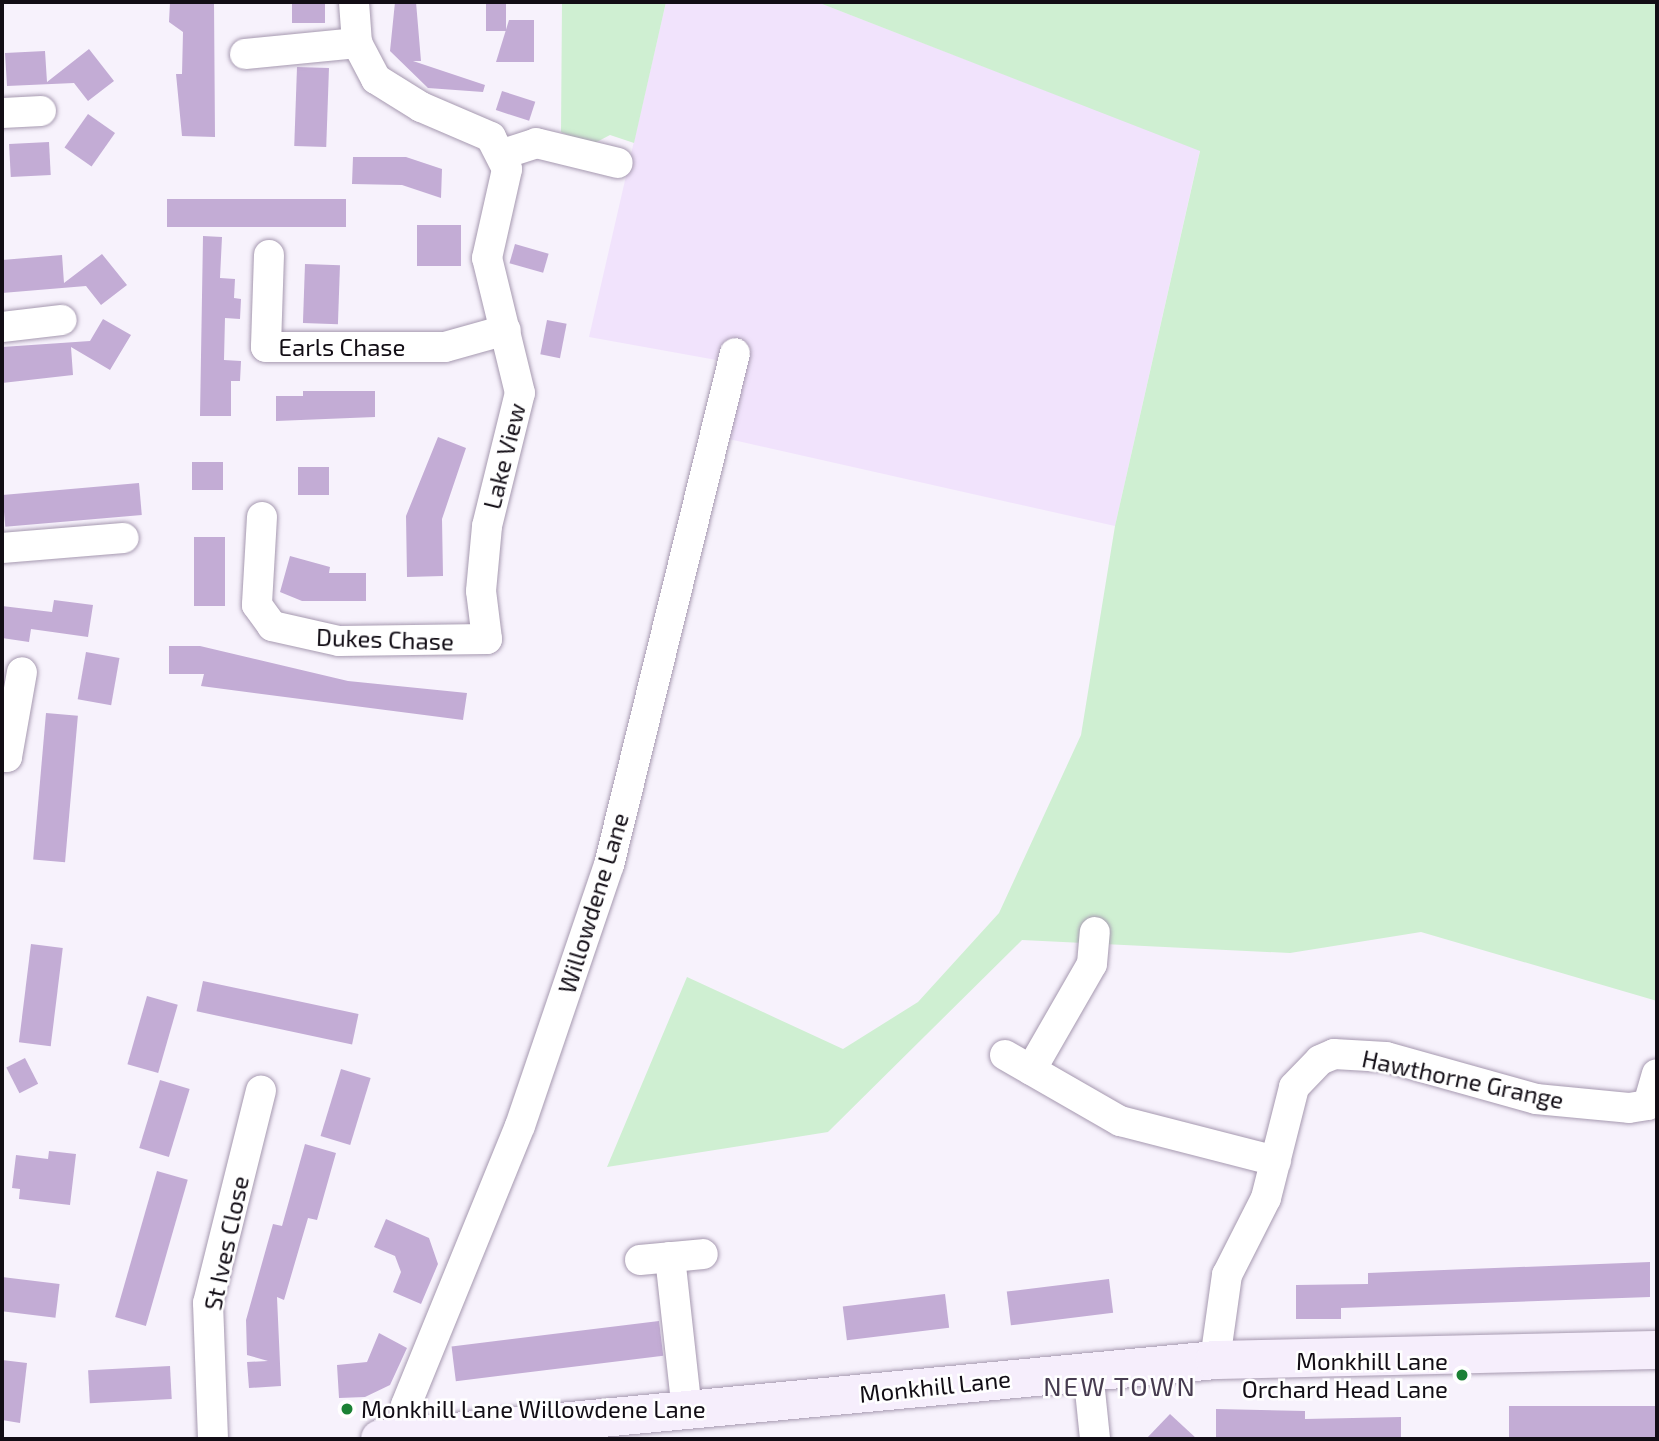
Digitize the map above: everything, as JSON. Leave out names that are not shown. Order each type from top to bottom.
[{"type":"street","points":[[354,2],[357,43],[376,79],[421,107],[491,137],[503,154],[536,144],[618,163]]},
{"type":"street","points":[[245,54],[357,43]]},
{"type":"street","points":[[2,113],[41,111]]},
{"type":"street","name":"Lake View","points":[[487,639],[481,591],[487,526],[520,393],[487,258],[507,169],[503,154]]},
{"type":"street","name":"Earls Chase","points":[[269,255],[266,346],[444,347],[506,330]]},
{"type":"street","points":[[2,327],[62,320]]},
{"type":"street","name":"Willowdene Lane","points":[[394,1438],[520,1126],[609,866],[735,353]]},
{"type":"street","name":"Dukes Chase","points":[[262,517],[257,605],[272,626],[338,641],[487,639]]},
{"type":"street","points":[[2,548],[124,538]]},
{"type":"street","points":[[2,757],[7,757],[22,672]]},
{"type":"street","points":[[1031,1070],[1092,964],[1095,932]]},
{"type":"street","name":"Hawthorne Grange","points":[[1215,1360],[1218,1300],[1276,1161],[1294,1087],[1334,1054],[1386,1058],[1536,1098],[1653,1108],[1657,1074]]},
{"type":"street","points":[[1005,1055],[1120,1121],[1276,1161]]},
{"type":"street","name":"St Ives Close","points":[[213,1439],[208,1303],[261,1091]]},
{"type":"street","points":[[640,1261],[703,1254]]},
{"type":"street","points":[[670,1257],[687,1411]]},
{"type":"street","name":"Monkhill Lane","points":[[394,1438],[537,1434],[687,1411],[1215,1360],[1657,1350]]},
{"type":"street","points":[[1088,1371],[1095,1439]]},
{"type":"shaded area","points":[[666,2],[817,2],[1200,150],[1115,526],[711,435],[722,361],[589,337]]},
{"type":"green space","points":[[562,2],[666,2],[634,143],[610,135],[591,145],[561,132]]},
{"type":"green space","points":[[817,2],[1657,2],[1657,1001],[1421,932],[1290,953],[1022,940],[828,1132],[607,1167],[687,977],[843,1049],[918,1002],[999,913],[1081,735],[1115,526],[1200,151]]},
{"type":"building","points":[[170,2],[214,2],[215,137],[182,136],[176,74],[182,74],[183,32],[169,22]]},
{"type":"building","points":[[292,2],[325,2],[325,23],[292,23]]},
{"type":"building","points":[[395,2],[416,2],[421,61],[413,61],[485,85],[483,92],[428,88],[390,51]]},
{"type":"building","points":[[486,2],[506,2],[506,31],[486,31]]},
{"type":"building","points":[[509,20],[534,20],[534,62],[496,62]]},
{"type":"building","points":[[89,49],[114,81],[88,101],[74,83],[7,86],[5,53],[45,51],[47,82]]},
{"type":"building","points":[[297,67],[329,68],[326,147],[294,146]]},
{"type":"building","points":[[502,91],[535,102],[529,121],[496,110]]},
{"type":"building","points":[[88,114],[115,133],[92,167],[64,148]]},
{"type":"building","points":[[49,142],[51,175],[11,177],[9,144]]},
{"type":"building","points":[[353,157],[406,157],[442,169],[441,198],[402,185],[352,184]]},
{"type":"building","points":[[167,199],[346,199],[346,227],[167,227]]},
{"type":"building","points":[[417,225],[461,225],[461,266],[417,266]]},
{"type":"building","points":[[203,236],[222,237],[220,278],[235,279],[234,298],[241,299],[240,319],[225,318],[224,360],[241,361],[240,381],[231,381],[231,416],[200,416]]},
{"type":"building","points":[[515,244],[549,254],[543,273],[509,263]]},
{"type":"building","points":[[102,254],[127,285],[101,305],[86,286],[2,293],[2,260],[62,255],[64,283]]},
{"type":"building","points":[[305,264],[340,265],[338,324],[303,323]]},
{"type":"building","points":[[103,319],[131,335],[110,370],[71,347],[73,375],[2,383],[2,347],[90,341]]},
{"type":"building","points":[[547,320],[567,324],[560,358],[540,354]]},
{"type":"building","points":[[303,391],[375,391],[375,417],[276,421],[276,396],[303,396]]},
{"type":"building","points":[[438,437],[466,448],[442,519],[443,576],[407,577],[406,516]]},
{"type":"building","points":[[192,462],[223,462],[223,490],[192,490]]},
{"type":"building","points":[[298,467],[329,467],[329,495],[298,495]]},
{"type":"building","points":[[139,483],[142,515],[5,527],[3,495]]},
{"type":"building","points":[[194,537],[225,537],[225,606],[194,606]]},
{"type":"building","points":[[290,556],[330,567],[329,573],[366,573],[366,601],[302,601],[280,592]]},
{"type":"building","points":[[54,600],[93,605],[88,637],[31,629],[29,642],[2,638],[2,606],[52,612]]},
{"type":"building","points":[[169,646],[200,646],[348,681],[467,693],[463,720],[201,686],[204,674],[169,674]]},
{"type":"building","points":[[86,652],[119,658],[111,705],[78,699]]},
{"type":"building","points":[[46,713],[78,716],[65,862],[33,859]]},
{"type":"building","points":[[31,944],[63,948],[51,1046],[19,1042]]},
{"type":"building","points":[[203,981],[359,1014],[352,1044],[197,1011]]},
{"type":"building","points":[[147,996],[178,1005],[158,1073],[127,1064]]},
{"type":"building","points":[[25,1058],[38,1084],[19,1093],[6,1068]]},
{"type":"building","points":[[341,1069],[371,1078],[350,1145],[321,1136]]},
{"type":"building","points":[[160,1080],[190,1089],[169,1157],[139,1148]]},
{"type":"building","points":[[305,1144],[336,1153],[317,1220],[308,1218],[284,1300],[277,1297],[281,1386],[249,1388],[247,1362],[268,1361],[247,1355],[246,1320],[273,1224],[282,1226]]},
{"type":"building","points":[[49,1151],[76,1154],[70,1205],[19,1199],[20,1189],[12,1188],[16,1155],[48,1159]]},
{"type":"building","points":[[157,1171],[188,1180],[146,1326],[115,1317]]},
{"type":"building","points":[[386,1219],[429,1238],[438,1264],[421,1304],[393,1292],[401,1272],[395,1256],[374,1247]]},
{"type":"building","points":[[1650,1262],[1650,1297],[1341,1308],[1341,1319],[1296,1319],[1296,1285],[1368,1284],[1368,1273]]},
{"type":"building","points":[[2,1277],[60,1284],[55,1318],[2,1311]]},
{"type":"building","points":[[1109,1279],[1113,1313],[1011,1325],[1007,1292]]},
{"type":"building","points":[[945,1294],[949,1328],[847,1340],[843,1307]]},
{"type":"building","points":[[659,1321],[663,1356],[456,1381],[452,1346]]},
{"type":"building","points":[[379,1333],[407,1348],[390,1385],[365,1397],[339,1398],[337,1365],[367,1362]]},
{"type":"building","points":[[2,1360],[27,1363],[20,1423],[2,1420]]},
{"type":"building","points":[[170,1366],[172,1399],[90,1403],[88,1370]]},
{"type":"building","points":[[1509,1406],[1657,1406],[1657,1439],[1509,1439]]},
{"type":"building","points":[[1216,1409],[1305,1411],[1305,1419],[1401,1417],[1401,1439],[1216,1439]]},
{"type":"building","points":[[1170,1414],[1197,1439],[1146,1439]]},
{"type":"place","name":"Monkhill Lane Orchard Head Lane","points":[[1462,1375]]},
{"type":"place","name":"Monkhill Lane Willowdene Lane","points":[[347,1409]]},
{"type":"district","name":"NEW TOWN","points":[[1120,1386]]}]
